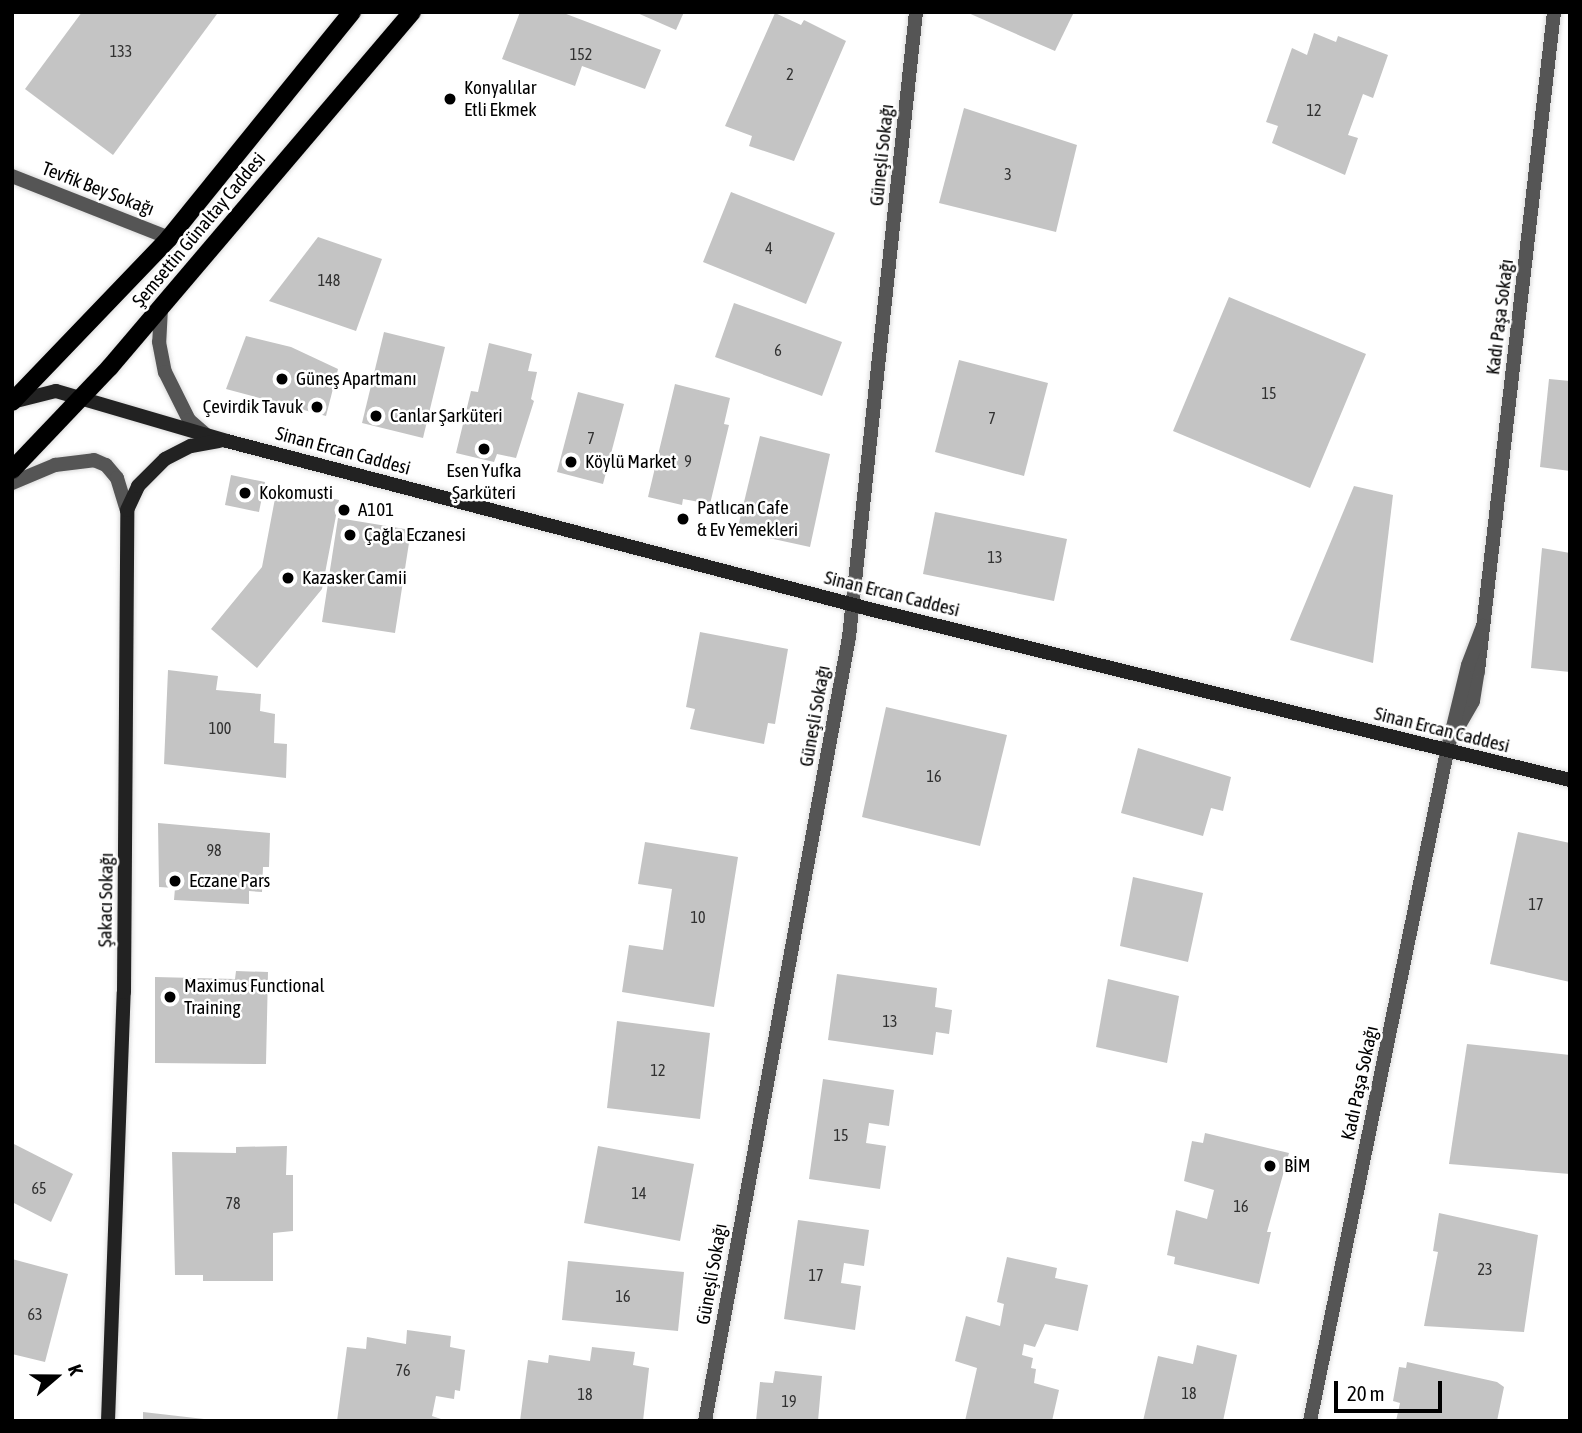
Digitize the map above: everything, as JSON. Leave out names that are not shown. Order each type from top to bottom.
[{"type":"main road","name":"Şemsettin Günaltay Caddesi","points":[[12,403],[169,238],[352,12]]},
{"type":"main road","name":"Şemsettin Günaltay Caddesi","points":[[12,470],[82,398],[161,308],[412,12]]},
{"type":"street","name":"Güneşli Sokağı","points":[[705,1421],[853,605],[916,12]]},
{"type":"street","name":"Kadı Paşa Sokağı","points":[[1310,1421],[1447,752],[1468,665],[1483,626],[1555,12]]},
{"type":"street","name":"Tevfik Bey Sokağı","points":[[12,176],[169,238]]},
{"type":"street","points":[[161,308],[159,342],[167,379],[189,420],[206,435]]},
{"type":"street","name":"Sinan Ercan Caddesi","points":[[12,403],[44,391],[82,398],[227,441],[853,605],[1570,780]]},
{"type":"street","name":"Şakacı Sokağı","points":[[108,1421],[124,992],[127,510],[138,486],[165,458],[191,446],[227,441]]},
{"type":"street","points":[[12,483],[55,465],[94,460],[117,478],[127,510]]},
{"type":"building","points":[[82,12],[217,14],[113,155],[25,89]]},
{"type":"building","points":[[520,12],[561,12],[661,50],[645,89],[582,66],[575,86],[502,59]]},
{"type":"building","points":[[635,12],[684,12],[676,30]]},
{"type":"building","points":[[966,12],[1074,12],[1055,51]]},
{"type":"building","points":[[775,13],[801,25],[804,20],[846,41],[794,161],[749,146],[752,136],[725,126]]},
{"type":"building","points":[[1314,33],[1336,42],[1338,36],[1388,55],[1373,98],[1363,94],[1348,135],[1358,138],[1345,175],[1272,143],[1278,126],[1266,122],[1292,48],[1307,55]]},
{"type":"building","points":[[964,108],[1077,145],[1056,232],[939,203]]},
{"type":"building","points":[[731,192],[835,233],[806,304],[703,262]]},
{"type":"building","points":[[318,237],[382,259],[356,331],[269,301]]},
{"type":"building","points":[[1229,297],[1366,354],[1310,488],[1173,431]]},
{"type":"building","points":[[734,303],[842,342],[822,396],[715,357]]},
{"type":"building","points":[[384,332],[445,347],[423,438],[362,423]]},
{"type":"building","name":"Güneş Apartmanı","points":[[246,336],[291,347],[338,369],[326,416],[226,389]]},
{"type":"building","points":[[489,343],[532,354],[528,371],[537,372],[531,399],[534,401],[516,458],[497,454],[494,462],[456,453],[471,391],[478,392]]},
{"type":"building","points":[[959,360],[1048,383],[1024,476],[935,452]]},
{"type":"building","points":[[1549,379],[1570,381],[1570,471],[1540,467]]},
{"type":"building","points":[[675,384],[730,398],[724,424],[729,425],[710,504],[683,499],[682,505],[648,497]]},
{"type":"building","points":[[578,392],[624,404],[603,484],[557,472]]},
{"type":"building","points":[[760,436],[830,454],[810,547],[737,531]]},
{"type":"building","name":"Kokomusti","points":[[231,475],[265,482],[259,512],[225,505]]},
{"type":"building","points":[[1354,486],[1393,495],[1373,663],[1290,640]]},
{"type":"building","name":"Kazasker Camii","points":[[277,488],[339,500],[322,589],[257,668],[211,629],[262,567]]},
{"type":"building","points":[[935,512],[1067,539],[1054,601],[923,574]]},
{"type":"building","points":[[338,518],[411,530],[395,633],[322,622]]},
{"type":"building","points":[[1542,548],[1570,553],[1570,672],[1531,668]]},
{"type":"building","points":[[700,632],[788,649],[775,724],[768,723],[764,744],[690,729],[695,709],[686,707]]},
{"type":"building","points":[[168,670],[218,676],[216,690],[261,694],[260,711],[275,714],[274,743],[287,744],[286,778],[164,764]]},
{"type":"building","points":[[886,707],[1007,735],[980,846],[862,817]]},
{"type":"building","points":[[1138,748],[1231,777],[1223,811],[1211,808],[1203,836],[1121,813]]},
{"type":"building","points":[[158,823],[270,833],[269,867],[263,867],[262,892],[249,891],[249,904],[174,900],[175,888],[159,887]]},
{"type":"building","points":[[1518,832],[1570,843],[1570,982],[1490,964]]},
{"type":"building","points":[[645,842],[738,857],[714,1007],[622,992],[629,945],[663,950],[672,889],[638,884]]},
{"type":"building","points":[[1133,877],[1203,893],[1188,962],[1120,946]]},
{"type":"building","points":[[236,971],[268,972],[266,1064],[155,1063],[155,977],[235,979]]},
{"type":"building","points":[[837,974],[937,988],[935,1007],[952,1010],[949,1034],[936,1032],[933,1055],[828,1040]]},
{"type":"building","points":[[1108,979],[1179,996],[1167,1063],[1096,1047]]},
{"type":"building","points":[[617,1021],[710,1033],[700,1119],[607,1108]]},
{"type":"building","points":[[1467,1044],[1570,1055],[1570,1174],[1449,1164]]},
{"type":"building","points":[[823,1079],[894,1090],[889,1126],[869,1123],[866,1143],[886,1146],[880,1189],[809,1179]]},
{"type":"building","points":[[1205,1133],[1289,1153],[1267,1232],[1271,1232],[1259,1284],[1174,1264],[1175,1257],[1167,1255],[1176,1210],[1207,1219],[1214,1190],[1184,1181],[1192,1141],[1203,1143]]},
{"type":"building","points":[[12,1143],[73,1174],[51,1222],[12,1202]]},
{"type":"building","points":[[287,1146],[286,1175],[293,1175],[293,1231],[273,1233],[273,1281],[203,1281],[203,1275],[175,1275],[172,1152],[236,1153],[236,1147]]},
{"type":"building","points":[[598,1146],[694,1164],[680,1241],[584,1223]]},
{"type":"building","points":[[1439,1213],[1538,1235],[1524,1332],[1424,1326],[1438,1252],[1433,1251]]},
{"type":"building","points":[[798,1220],[869,1230],[864,1266],[844,1263],[841,1283],[861,1286],[855,1330],[784,1319]]},
{"type":"building","points":[[1007,1257],[1057,1268],[1055,1278],[1088,1285],[1078,1331],[1045,1324],[1035,1347],[1024,1344],[1022,1355],[1033,1358],[1031,1368],[1036,1369],[1034,1383],[1059,1390],[1052,1421],[965,1421],[977,1368],[955,1361],[966,1316],[1000,1326],[1004,1304],[997,1302]]},
{"type":"building","points":[[12,1259],[68,1274],[45,1362],[12,1354]]},
{"type":"building","points":[[568,1261],[684,1272],[678,1331],[562,1320]]},
{"type":"building","points":[[407,1330],[451,1336],[450,1347],[465,1350],[460,1391],[455,1390],[454,1399],[436,1396],[432,1416],[447,1421],[337,1421],[347,1347],[366,1349],[367,1337],[406,1344]]},
{"type":"building","points":[[1197,1345],[1237,1355],[1223,1421],[1143,1421],[1158,1356],[1193,1364]]},
{"type":"building","points":[[592,1347],[635,1352],[633,1365],[649,1368],[643,1421],[520,1421],[528,1360],[548,1363],[549,1355],[590,1361]]},
{"type":"building","points":[[1407,1362],[1497,1382],[1504,1387],[1497,1421],[1396,1421],[1400,1403],[1393,1401],[1399,1367],[1406,1368]]},
{"type":"building","points":[[775,1371],[822,1376],[818,1421],[756,1421],[760,1382],[773,1383]]},
{"type":"building","points":[[143,1412],[204,1419],[204,1421],[143,1421]]},
{"type":"place","name":"Konyalılar Etli Ekmek","points":[[450,99]]},
{"type":"place","name":"Güneş Apartmanı","points":[[282,379]]},
{"type":"place","name":"Çevirdik Tavuk","points":[[317,407]]},
{"type":"place","name":"Canlar Şarküteri","points":[[376,416]]},
{"type":"place","name":"Esen Yufka Şarküteri","points":[[484,449]]},
{"type":"place","name":"Köylü Market","points":[[571,462]]},
{"type":"place","name":"Kokomusti","points":[[245,493]]},
{"type":"place","name":"A101","points":[[344,510]]},
{"type":"place","name":"Patlıcan Cafe & Ev Yemekleri","points":[[683,519]]},
{"type":"place","name":"Çağla Eczanesi","points":[[350,535]]},
{"type":"place","name":"Kazasker Camii","points":[[288,578]]},
{"type":"place","name":"Eczane Pars","points":[[175,881]]},
{"type":"place","name":"Maximus Functional Training","points":[[170,997]]},
{"type":"place","name":"BİM","points":[[1270,1166]]}]
